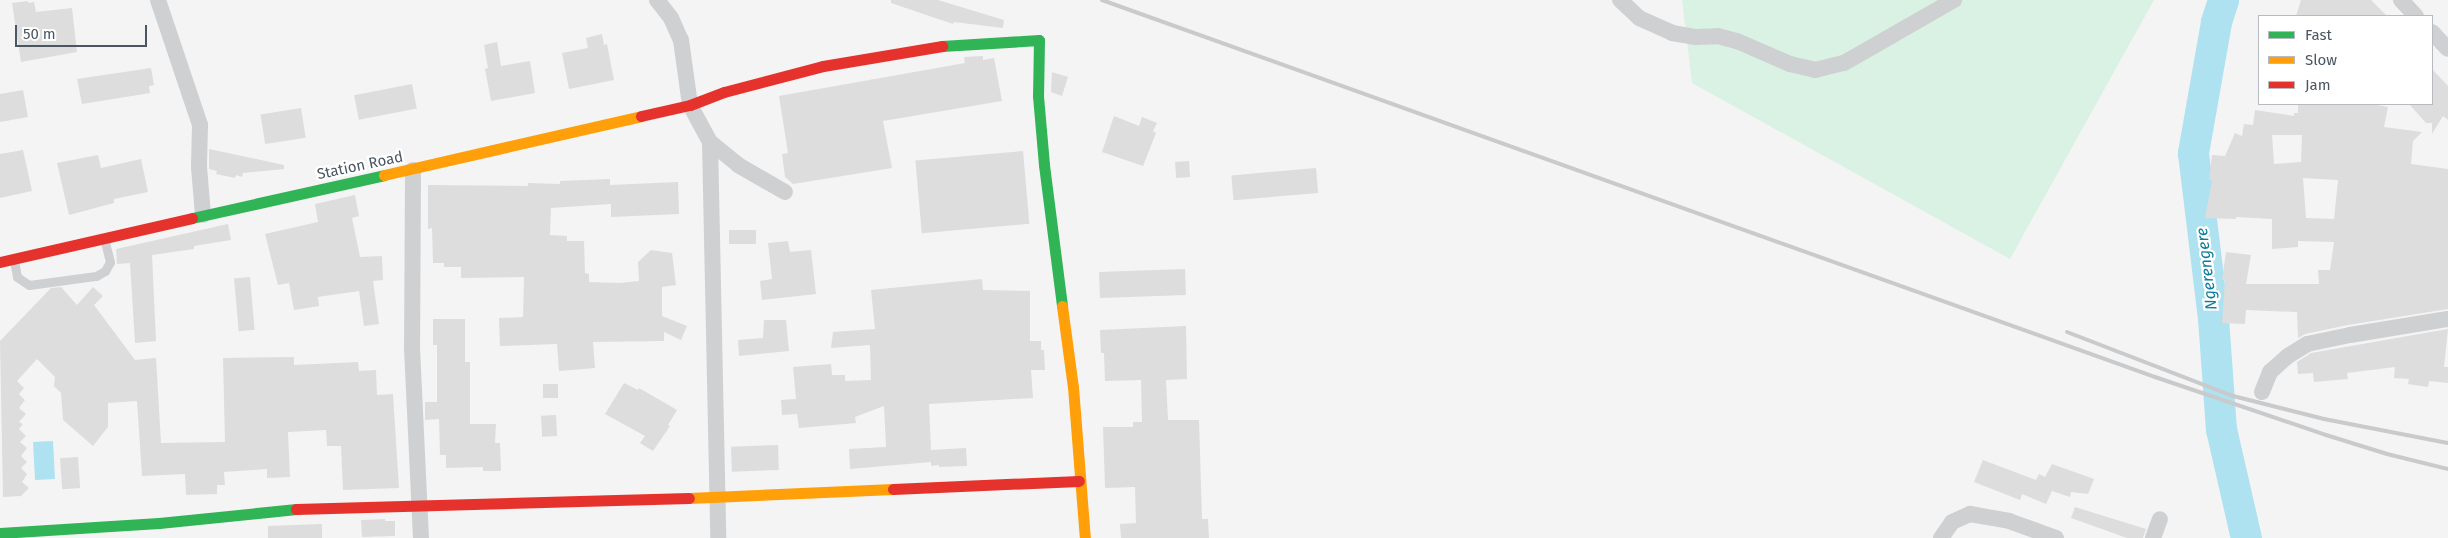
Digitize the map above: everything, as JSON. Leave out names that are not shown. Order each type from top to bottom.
[{"type":"street","points":[[158,0],[200,125],[198,167],[203,215]]},
{"type":"street","points":[[657,0],[671,18],[681,40],[690,105],[710,142],[738,165],[785,192]]},
{"type":"street","points":[[1620,0],[1640,18],[1672,33],[1695,37],[1718,36],[1737,41],[1790,64],[1815,70],[1844,63],[1954,0]]},
{"type":"street","points":[[2401,0],[2415,15]]},
{"type":"street","points":[[2433,33],[2448,50]]},
{"type":"street","name":"Station Road","points":[[0,262],[203,215],[413,170],[690,105],[724,92],[845,62],[956,44],[1039,40],[1038,96],[1044,165],[1073,387],[1080,481]]},
{"type":"street","points":[[710,142],[718,538]]},
{"type":"street","points":[[413,170],[412,348],[420,538]]},
{"type":"street","points":[[2262,392],[2270,372],[2288,356],[2307,344],[2448,319]]},
{"type":"street","points":[[0,533],[159,523],[290,509],[716,497],[1080,481],[1085,538]]},
{"type":"street","points":[[1941,538],[1952,522],[1970,514],[2009,521],[2056,538]]},
{"type":"street","points":[[2152,538],[2160,519]]},
{"type":"lane","points":[[14,260],[17,277],[20,281],[30,286],[96,276],[105,270],[110,262],[104,238]]},
{"type":"green space","points":[[1682,0],[2154,0],[2010,259],[1692,83]]},
{"type":"water","points":[[53,441],[55,479],[35,480],[33,442]]},
{"type":"building","points":[[891,0],[938,0],[1004,20],[1003,28],[954,22],[953,24],[891,3]]},
{"type":"building","points":[[2301,0],[2371,0],[2386,15],[2296,15]]},
{"type":"building","points":[[28,1],[28,3],[34,2],[36,12],[72,8],[77,52],[21,62],[12,3]]},
{"type":"building","points":[[602,34],[604,45],[607,44],[614,80],[569,89],[562,53],[588,48],[586,38]]},
{"type":"building","points":[[497,42],[501,66],[530,61],[535,93],[491,101],[485,69],[488,68],[484,45]]},
{"type":"building","points":[[983,56],[983,60],[994,58],[1002,101],[883,121],[892,168],[793,184],[785,177],[782,154],[788,153],[779,96],[965,63],[964,57]]},
{"type":"building","points":[[151,68],[154,85],[149,86],[150,93],[82,104],[77,79]]},
{"type":"building","points":[[2433,70],[2448,86],[2448,120],[2443,116],[2432,134],[2432,123],[2426,123],[2410,105],[2433,105]]},
{"type":"building","points":[[1052,72],[1068,77],[1062,96],[1051,92]]},
{"type":"building","points":[[412,84],[417,109],[359,120],[354,95]]},
{"type":"building","points":[[23,90],[28,117],[0,122],[0,94]]},
{"type":"building","points":[[2298,105],[2378,105],[2388,107],[2384,127],[2422,132],[2413,141],[2411,164],[2448,169],[2448,309],[2348,325],[2305,334],[2298,338],[2297,312],[2246,310],[2245,324],[2222,323],[2225,280],[2222,280],[2226,252],[2251,255],[2246,284],[2319,284],[2318,270],[2330,270],[2334,242],[2298,241],[2298,247],[2272,249],[2272,219],[2205,218],[2212,180],[2209,180],[2212,155],[2225,156],[2235,133],[2242,136],[2244,124],[2253,125],[2255,110],[2294,116],[2294,113],[2298,113]],"holes":[[[2272,135],[2302,135],[2301,162],[2274,164]],[[2303,178],[2338,180],[2334,219],[2306,218]]]},
{"type":"building","points":[[301,108],[306,138],[265,144],[261,114]]},
{"type":"building","points":[[1114,116],[1139,126],[1142,117],[1157,123],[1153,131],[1156,133],[1143,166],[1102,152]]},
{"type":"building","points":[[209,149],[284,165],[284,169],[243,173],[242,177],[236,175],[235,178],[216,174],[217,171],[209,169]]},
{"type":"building","points":[[23,150],[32,191],[0,198],[0,154]]},
{"type":"building","points":[[1023,151],[1029,224],[922,233],[915,160]]},
{"type":"building","points":[[98,155],[101,168],[141,159],[148,192],[114,199],[114,203],[69,215],[57,163]]},
{"type":"building","points":[[1189,161],[1190,177],[1176,178],[1175,162]]},
{"type":"building","points":[[1316,168],[1318,193],[1234,200],[1231,175]]},
{"type":"building","points":[[610,179],[610,185],[678,182],[679,214],[611,217],[611,204],[551,208],[550,235],[567,236],[567,241],[584,241],[585,273],[589,274],[589,282],[620,283],[639,281],[638,262],[651,250],[672,253],[676,285],[662,287],[662,316],[687,326],[681,340],[664,332],[664,341],[593,342],[595,368],[559,371],[557,344],[500,346],[499,318],[523,317],[524,277],[461,278],[461,267],[444,267],[444,263],[433,263],[432,228],[428,229],[428,185],[528,186],[528,183],[560,184],[560,181]]},
{"type":"building","points":[[355,195],[359,216],[352,218],[360,257],[382,256],[383,280],[373,281],[379,324],[364,326],[359,291],[318,297],[319,306],[294,310],[289,283],[278,285],[265,234],[318,222],[315,204]]},
{"type":"building","points":[[228,224],[231,240],[194,246],[194,249],[152,255],[156,341],[135,343],[130,263],[117,264],[116,249]]},
{"type":"building","points":[[729,230],[756,230],[756,244],[729,244]]},
{"type":"building","points":[[788,241],[790,252],[811,250],[816,294],[762,300],[760,281],[772,279],[768,243]]},
{"type":"building","points":[[1185,269],[1186,295],[1100,298],[1099,272]]},
{"type":"building","points":[[250,277],[255,330],[239,331],[234,278]]},
{"type":"building","points":[[982,279],[983,290],[1030,291],[1030,341],[1041,341],[1041,350],[1044,350],[1045,370],[1031,370],[1033,398],[929,404],[931,450],[966,448],[967,466],[939,467],[939,465],[931,466],[931,462],[850,469],[849,449],[886,447],[884,406],[855,417],[856,423],[799,428],[797,414],[782,415],[781,400],[796,399],[793,367],[831,364],[832,375],[845,375],[845,381],[871,380],[870,345],[831,348],[833,332],[875,329],[871,290]]},
{"type":"building","points":[[61,287],[77,305],[93,287],[103,296],[94,305],[135,360],[156,358],[161,443],[225,442],[223,358],[294,357],[294,365],[358,362],[359,371],[376,370],[377,395],[393,394],[399,488],[343,490],[341,446],[327,446],[326,430],[288,432],[290,477],[267,478],[267,469],[224,472],[225,485],[217,485],[217,494],[186,495],[185,474],[142,476],[137,401],[108,403],[108,427],[93,446],[63,420],[61,393],[54,386],[55,377],[37,359],[17,381],[24,388],[19,394],[25,400],[19,408],[26,414],[19,422],[23,424],[19,429],[26,436],[20,442],[27,448],[21,456],[27,462],[21,468],[27,474],[22,482],[29,488],[21,496],[3,497],[0,341],[51,288]]},
{"type":"building","points":[[433,319],[465,319],[465,362],[470,362],[470,424],[496,424],[495,443],[500,443],[501,471],[483,471],[483,467],[446,468],[446,455],[440,455],[439,419],[425,420],[425,402],[437,402],[437,345],[433,345]]},
{"type":"building","points":[[764,320],[786,320],[789,351],[739,356],[738,340],[763,338]]},
{"type":"building","points":[[1186,326],[1187,379],[1166,380],[1168,420],[1199,420],[1202,519],[1208,519],[1209,538],[1121,538],[1120,524],[1136,523],[1135,487],[1105,488],[1103,427],[1133,427],[1133,422],[1142,422],[1141,380],[1105,381],[1104,353],[1101,353],[1100,330]]},
{"type":"building","points":[[2448,329],[2444,367],[2448,367],[2448,383],[2429,381],[2428,387],[2408,384],[2409,379],[2394,378],[2395,367],[2347,373],[2348,379],[2314,382],[2313,373],[2298,374],[2297,362],[2311,353]]},
{"type":"building","points":[[624,383],[638,390],[639,388],[677,410],[668,425],[670,426],[653,451],[640,443],[645,436],[605,414]]},
{"type":"building","points":[[543,384],[558,384],[558,398],[543,398]]},
{"type":"building","points":[[556,415],[557,436],[542,437],[541,416]]},
{"type":"building","points":[[778,445],[779,470],[732,472],[731,447]]},
{"type":"building","points":[[78,457],[80,488],[62,489],[60,458]]},
{"type":"building","points":[[1983,460],[2036,480],[2039,474],[2045,477],[2052,464],[2094,479],[2088,494],[2071,492],[2070,497],[2052,491],[2046,504],[2022,494],[2020,500],[1974,482]]},
{"type":"building","points":[[2075,507],[2146,529],[2143,538],[2127,538],[2071,518]]},
{"type":"building","points":[[385,519],[385,521],[395,521],[395,536],[362,537],[361,520]]},
{"type":"building","points":[[322,524],[322,538],[268,538],[268,526]]},
{"type":"waterway","name":"Ngerengere","points":[[2223,0],[2216,22],[2193,153],[2213,318],[2221,429],[2246,538]]},
{"type":"railway","points":[[1102,0],[2155,377],[2326,435],[2387,454],[2448,469]]},
{"type":"railway","points":[[2067,332],[2233,396],[2324,419],[2448,443]]},
{"type":"traffic: fast","points":[[942,46],[1039,40],[1038,96],[1044,165],[1062,306]]},
{"type":"traffic: fast","points":[[192,218],[384,175]]},
{"type":"traffic: fast","points":[[0,533],[159,523],[296,509]]},
{"type":"traffic: slow","points":[[384,175],[641,116]]},
{"type":"traffic: slow","points":[[1062,306],[1073,387],[1085,538]]},
{"type":"traffic: slow","points":[[689,498],[893,489]]},
{"type":"traffic: jam","points":[[641,116],[690,105],[724,92],[823,66],[942,46]]},
{"type":"traffic: jam","points":[[0,262],[192,218]]},
{"type":"traffic: jam","points":[[893,489],[1079,481]]},
{"type":"traffic: jam","points":[[296,509],[689,498]]}]
